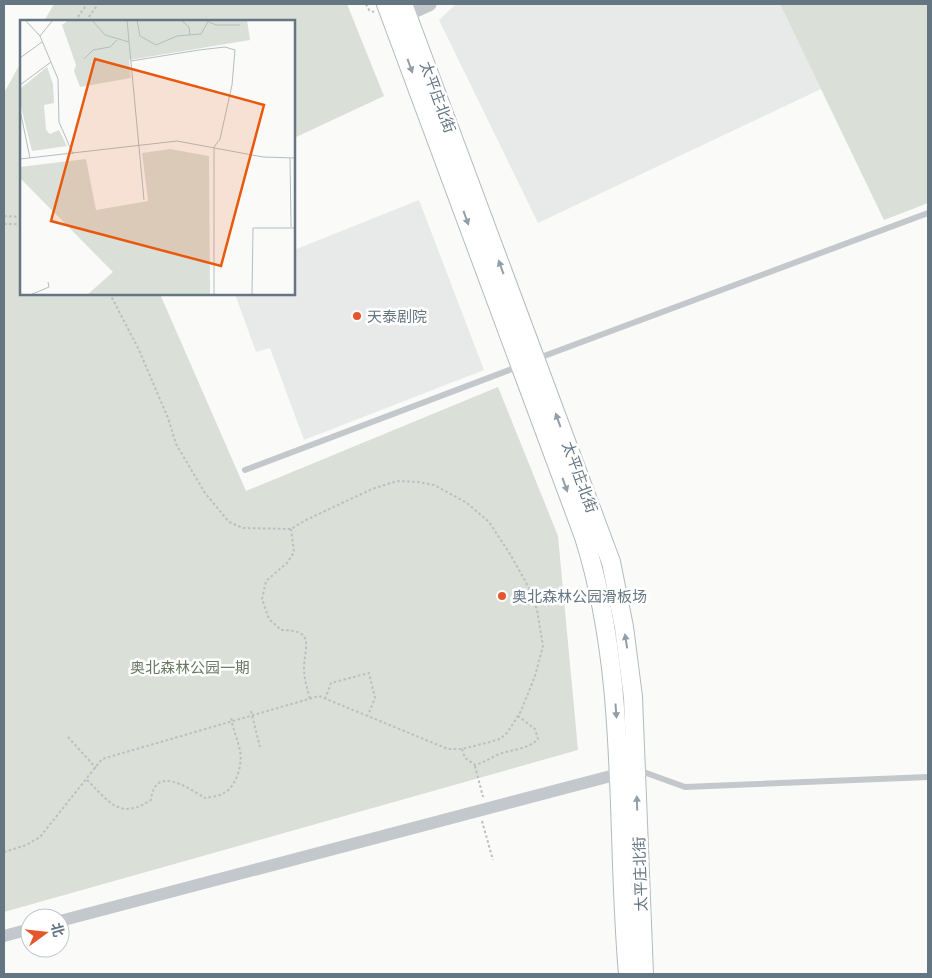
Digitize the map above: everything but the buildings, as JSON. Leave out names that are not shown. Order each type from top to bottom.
[{"type":"main road","name":"太平庄北街","points":[[386,4],[401,13],[528,362],[610,562],[629,659],[636,734],[628,771],[628,974]]},
{"type":"main road","name":"太平庄北街","points":[[628,771],[644,974]]},
{"type":"street","points":[[401,13],[429,4]]},
{"type":"street","points":[[70,919],[628,771]]},
{"type":"street","points":[[4,936],[20,932]]},
{"type":"lane","points":[[245,470],[928,212]]},
{"type":"lane","points":[[628,771],[685,788],[928,776]]},
{"type":"path","points":[[76,20],[88,4]]},
{"type":"path","points":[[87,20],[98,4]]},
{"type":"path","points":[[4,216],[20,217]]},
{"type":"path","points":[[4,224],[20,224]]},
{"type":"path","points":[[4,852],[26,845],[40,836],[102,760],[318,696],[448,749],[462,749],[500,739],[507,733],[518,716],[536,676],[544,646],[537,610],[529,588],[489,522],[467,503],[434,486],[418,482],[397,481],[372,489],[306,520],[292,529],[243,528],[229,522],[205,492],[176,444],[168,418],[139,350],[111,295]]},
{"type":"path","points":[[292,529],[294,552],[287,563],[266,581],[262,599],[268,619],[281,630],[293,630],[303,636],[308,645],[304,666],[304,682],[310,699]]},
{"type":"path","points":[[325,699],[331,683],[369,673],[375,698],[368,716]]},
{"type":"path","points":[[251,711],[260,747]]},
{"type":"path","points":[[87,780],[118,809],[129,810],[142,806],[151,800],[152,790],[158,784],[167,781],[184,785],[205,798],[224,793],[232,788],[240,764],[241,753],[232,716]]},
{"type":"path","points":[[462,749],[465,758],[475,764],[533,745],[538,739],[535,729],[518,716]]},
{"type":"path","points":[[68,737],[96,768]]},
{"type":"path","points":[[475,764],[493,860]]},
{"type":"shaded area","points":[[456,4],[780,4],[821,89],[538,223],[439,20]]},
{"type":"shaded area","points":[[419,200],[484,370],[304,440],[270,348],[256,352],[235,295],[295,295],[295,250]]},
{"type":"green space","points":[[54,4],[347,4],[384,96],[295,138],[295,20],[45,20]]},
{"type":"green space","points":[[780,4],[928,4],[928,203],[884,220]]},
{"type":"green space","name":"奥北森林公园一期","points":[[20,64],[20,295],[160,295],[246,491],[498,387],[558,536],[578,750],[4,912],[4,93]]},
{"type":"place","name":"天泰剧院","points":[[357,316]]},
{"type":"place","name":"奥北森林公园滑板场","points":[[502,596]]}]
